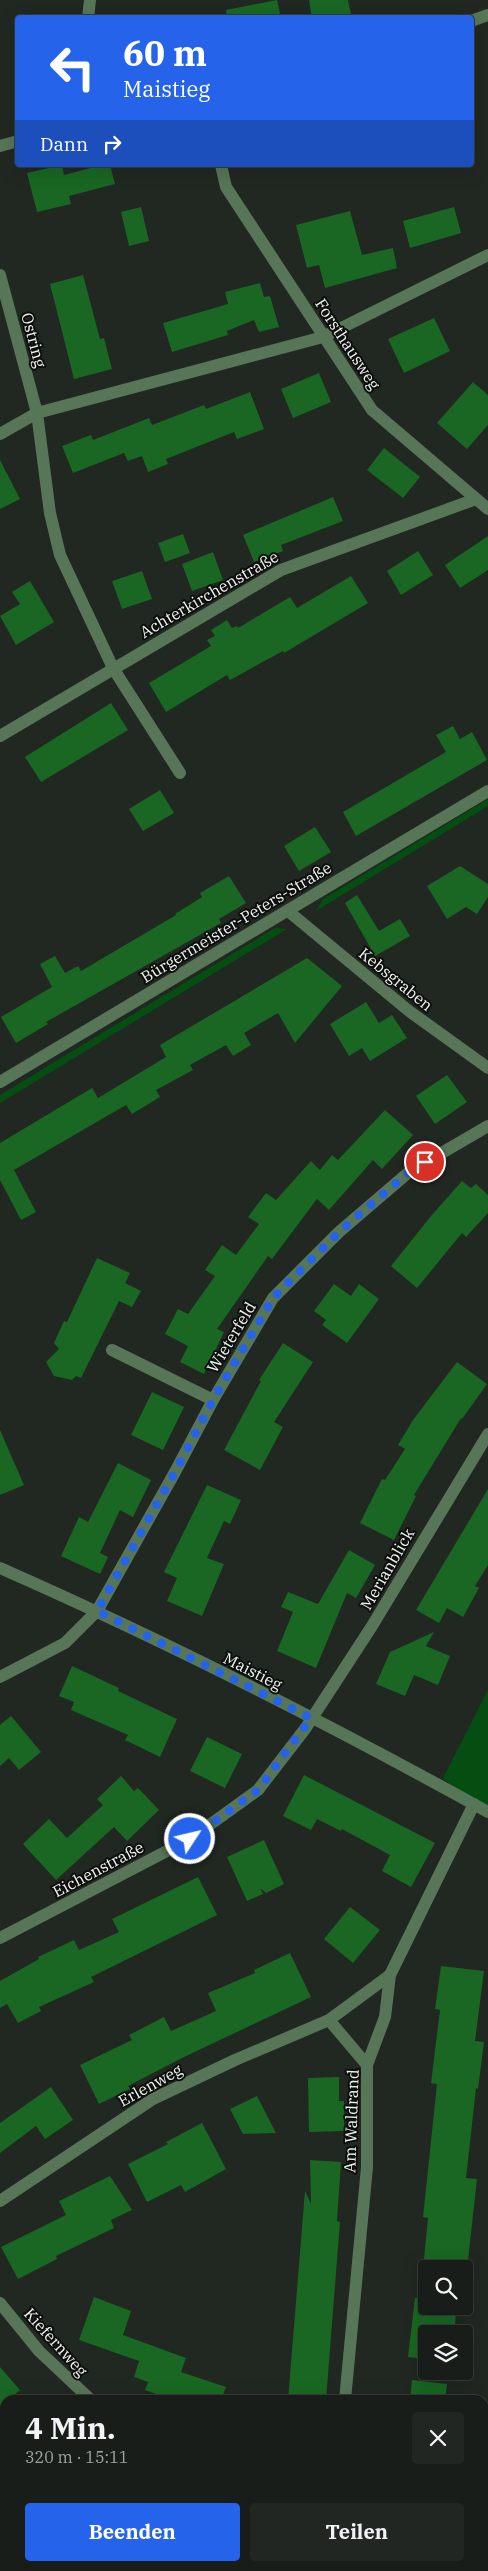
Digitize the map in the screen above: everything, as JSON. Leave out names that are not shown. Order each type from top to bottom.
[{"type":"street","points":[[88,15],[90,0]]},
{"type":"street","points":[[474,20],[488,14]]},
{"type":"street","points":[[0,146],[15,142]]},
{"type":"street","name":"Forsthausweg","points":[[221,167],[226,187],[372,410],[488,509]]},
{"type":"street","points":[[0,434],[37,414],[323,337],[488,255]]},
{"type":"street","name":"Ostring","points":[[0,275],[37,414],[50,512],[60,555],[113,668],[180,773]]},
{"type":"street","name":"Achterkirchenstraße","points":[[0,736],[281,570],[476,499]]},
{"type":"street","name":"Bürgermeister-Peters-Straße","points":[[0,1082],[488,791]]},
{"type":"street","name":"Kebsgraben","points":[[288,911],[408,1010],[488,1068]]},
{"type":"street","name":"Wieterfeld","points":[[0,1677],[65,1643],[97,1611],[213,1400],[273,1298],[339,1232],[409,1172],[488,1126]]},
{"type":"street","name":"Wieterfeld","points":[[112,1350],[213,1400]]},
{"type":"street","name":"Merianblick","points":[[311,1718],[372,1626],[488,1434]]},
{"type":"street","name":"Maistieg","points":[[0,1568],[97,1611],[311,1718],[488,1812]]},
{"type":"street","name":"Eichenstraße","points":[[0,1938],[198,1833],[258,1790],[311,1718]]},
{"type":"street","name":"Am Waldrand","points":[[345,2395],[367,2167],[367,2065],[385,2017],[390,1975],[474,1804]]},
{"type":"street","name":"Erlenweg","points":[[0,2201],[153,2099],[236,2060],[329,2020],[390,1975]]},
{"type":"street","points":[[329,2020],[367,2065]]},
{"type":"street","name":"Kiefernweg","points":[[0,2303],[39,2351],[86,2395]]},
{"type":"green space","points":[[488,799],[488,806],[316,911],[323,899]]},
{"type":"green space","points":[[275,928],[287,929],[0,1103],[0,1095]]},
{"type":"green space","points":[[488,1690],[488,1812],[474,1804],[443,1778]]},
{"type":"building","points":[[277,0],[280,15],[227,15],[226,10]]},
{"type":"building","points":[[309,0],[348,0],[351,15],[312,15]]},
{"type":"building","points":[[53,167],[62,167],[64,175],[94,167],[111,167],[115,184],[69,196],[71,204],[37,212],[27,173]]},
{"type":"building","points":[[141,207],[149,241],[129,246],[121,212]]},
{"type":"building","points":[[454,207],[461,233],[410,248],[403,221]]},
{"type":"building","points":[[350,211],[362,255],[393,248],[397,268],[325,288],[319,265],[307,268],[296,225]]},
{"type":"building","points":[[83,275],[100,339],[104,338],[112,369],[74,379],[50,284]]},
{"type":"building","points":[[260,283],[264,297],[270,296],[279,327],[259,332],[254,320],[227,331],[228,335],[172,352],[163,323],[228,304],[225,292]]},
{"type":"building","points":[[434,318],[450,351],[404,373],[388,339]]},
{"type":"building","points":[[319,373],[331,402],[293,418],[281,389]]},
{"type":"building","points":[[473,382],[488,395],[488,425],[467,449],[437,423]]},
{"type":"building","points":[[250,392],[264,429],[237,439],[234,432],[166,459],[168,464],[148,472],[142,456],[128,461],[124,453],[73,473],[62,446],[91,435],[93,440],[149,418],[152,425],[204,405],[206,409]]},
{"type":"building","points":[[384,448],[420,477],[403,498],[367,470]]},
{"type":"building","points":[[0,460],[20,499],[0,509]]},
{"type":"building","points":[[333,497],[343,521],[281,545],[283,551],[254,562],[243,535]]},
{"type":"building","points":[[183,534],[190,553],[165,562],[158,543]]},
{"type":"building","points":[[488,536],[488,570],[460,588],[445,565]]},
{"type":"building","points":[[418,551],[433,575],[401,595],[387,571]]},
{"type":"building","points":[[213,552],[223,580],[192,591],[182,564]]},
{"type":"building","points":[[142,571],[152,599],[122,609],[112,581]]},
{"type":"building","points":[[351,576],[368,603],[284,653],[283,651],[230,680],[227,675],[166,712],[149,683],[211,646],[207,640],[215,636],[211,630],[227,620],[232,628],[237,626],[238,628],[290,597],[297,608]]},
{"type":"building","points":[[30,581],[54,622],[16,645],[0,616],[20,604],[12,592]]},
{"type":"building","points":[[111,703],[128,730],[41,782],[25,757]]},
{"type":"building","points":[[453,726],[460,739],[472,732],[487,760],[356,836],[343,812],[446,752],[436,735]]},
{"type":"building","points":[[160,790],[174,813],[143,831],[129,809]]},
{"type":"building","points":[[315,827],[331,852],[299,871],[284,846]]},
{"type":"building","points":[[460,866],[488,884],[488,897],[477,914],[466,907],[447,919],[427,886]]},
{"type":"building","points":[[229,876],[246,903],[219,919],[221,923],[46,1022],[48,1024],[16,1043],[1,1017],[52,987],[40,964],[55,956],[65,973],[78,966],[81,971],[176,915],[202,897],[200,893]]},
{"type":"building","points":[[357,895],[379,931],[400,919],[410,936],[375,956],[345,903]]},
{"type":"building","points":[[307,958],[342,986],[295,1043],[278,1013],[244,1033],[251,1045],[233,1056],[226,1045],[190,1065],[193,1070],[156,1090],[160,1097],[132,1114],[126,1105],[14,1170],[36,1212],[21,1220],[0,1180],[0,1143],[92,1088],[98,1098],[166,1057],[160,1045]]},
{"type":"building","points":[[366,1002],[379,1023],[392,1015],[407,1038],[370,1061],[362,1048],[349,1056],[330,1024]]},
{"type":"building","points":[[447,1075],[467,1102],[435,1124],[416,1096]]},
{"type":"building","points":[[385,1110],[413,1135],[382,1169],[373,1160],[329,1210],[317,1199],[272,1259],[268,1256],[217,1329],[224,1332],[204,1374],[180,1362],[188,1346],[165,1334],[178,1309],[188,1314],[215,1276],[205,1270],[222,1245],[236,1255],[259,1224],[248,1217],[266,1193],[276,1200],[311,1161],[320,1170],[332,1155],[338,1160]]},
{"type":"building","points":[[462,1181],[471,1188],[476,1184],[488,1195],[488,1213],[466,1237],[462,1233],[417,1288],[391,1266]]},
{"type":"building","points":[[97,1258],[130,1273],[125,1283],[141,1291],[132,1307],[119,1301],[81,1378],[76,1376],[72,1380],[54,1376],[46,1362],[59,1349],[54,1343],[64,1321],[67,1322]]},
{"type":"building","points":[[334,1284],[351,1296],[359,1284],[379,1299],[347,1343],[322,1325],[326,1320],[314,1311]]},
{"type":"building","points":[[283,1343],[313,1362],[274,1422],[283,1427],[260,1470],[224,1450],[261,1381],[259,1380]]},
{"type":"building","points":[[457,1362],[487,1384],[461,1418],[414,1495],[416,1496],[394,1540],[360,1523],[382,1479],[385,1480],[405,1449],[398,1445],[413,1420]]},
{"type":"building","points":[[152,1392],[184,1407],[163,1450],[131,1435]]},
{"type":"building","points":[[0,1430],[24,1485],[0,1495]]},
{"type":"building","points":[[118,1463],[151,1480],[133,1517],[120,1510],[100,1553],[108,1557],[100,1574],[61,1556],[79,1517],[88,1522]]},
{"type":"building","points":[[207,1485],[241,1500],[230,1524],[224,1521],[207,1558],[224,1564],[202,1616],[167,1601],[177,1578],[164,1572]]},
{"type":"building","points":[[488,1489],[488,1565],[475,1586],[479,1588],[463,1617],[447,1608],[439,1623],[416,1610]]},
{"type":"building","points":[[349,1550],[375,1565],[356,1598],[347,1593],[316,1668],[277,1651],[293,1612],[281,1607],[288,1592],[318,1604]]},
{"type":"building","points":[[434,1632],[426,1646],[450,1656],[438,1685],[414,1675],[405,1696],[376,1684],[390,1652]]},
{"type":"building","points":[[72,1666],[119,1688],[118,1691],[177,1719],[160,1757],[125,1740],[128,1735],[71,1710],[74,1702],[59,1696]]},
{"type":"building","points":[[11,1716],[41,1752],[19,1770],[9,1758],[0,1766],[0,1725]]},
{"type":"building","points":[[207,1737],[242,1754],[225,1788],[190,1771]]},
{"type":"building","points":[[304,1775],[435,1843],[411,1887],[382,1871],[390,1855],[342,1829],[341,1831],[317,1819],[311,1830],[283,1816]]},
{"type":"building","points":[[121,1776],[134,1791],[138,1788],[159,1810],[127,1841],[114,1827],[56,1880],[23,1844],[49,1819],[67,1838],[103,1805],[97,1799]]},
{"type":"building","points":[[264,1840],[284,1884],[266,1893],[260,1888],[263,1894],[247,1901],[227,1857]]},
{"type":"building","points":[[198,1877],[217,1915],[91,1977],[94,1982],[39,2007],[41,2011],[18,2023],[7,2004],[0,2008],[0,1981],[39,1959],[38,1957],[74,1940],[79,1950],[119,1932],[112,1919]]},
{"type":"building","points":[[350,1907],[380,1930],[353,1963],[324,1939]]},
{"type":"building","points":[[290,1953],[311,1997],[184,2057],[128,2086],[130,2089],[99,2104],[80,2065],[132,2040],[129,2035],[164,2017],[171,2031],[216,2011],[208,1993],[255,1973],[254,1970]]},
{"type":"building","points":[[441,1966],[484,1971],[475,2041],[484,2042],[478,2089],[476,2088],[466,2178],[477,2179],[468,2260],[424,2260],[428,2218],[423,2217],[437,2084],[431,2083],[440,2010],[435,2009]]},
{"type":"building","points":[[339,2077],[339,2101],[344,2101],[344,2131],[309,2132],[308,2078]]},
{"type":"building","points":[[51,2087],[73,2120],[45,2139],[36,2126],[0,2153],[0,2123]]},
{"type":"building","points":[[257,2096],[276,2133],[243,2134],[230,2109]]},
{"type":"building","points":[[202,2123],[226,2169],[185,2192],[181,2185],[147,2202],[128,2164],[168,2144],[166,2142]]},
{"type":"building","points":[[310,2160],[341,2162],[337,2221],[340,2222],[326,2395],[288,2395],[305,2191],[311,2204]]},
{"type":"building","points":[[110,2176],[132,2210],[111,2220],[114,2228],[56,2256],[57,2259],[18,2279],[1,2247],[66,2215],[59,2201]]},
{"type":"building","points":[[94,2297],[131,2311],[123,2335],[186,2358],[181,2372],[226,2387],[223,2395],[158,2395],[145,2390],[148,2382],[134,2377],[139,2361],[79,2340]]},
{"type":"building","points":[[415,2298],[418,2298],[418,2315],[456,2315],[455,2325],[418,2325],[418,2358],[408,2357]]},
{"type":"building","points":[[0,2367],[20,2390],[14,2395],[0,2395]]},
{"type":"building","points":[[412,2380],[447,2384],[446,2395],[410,2395]]},
{"type":"route","points":[[190,1839],[258,1790],[305,1729],[311,1718],[97,1611],[213,1400],[273,1298],[339,1232],[409,1172],[425,1162]]}]
